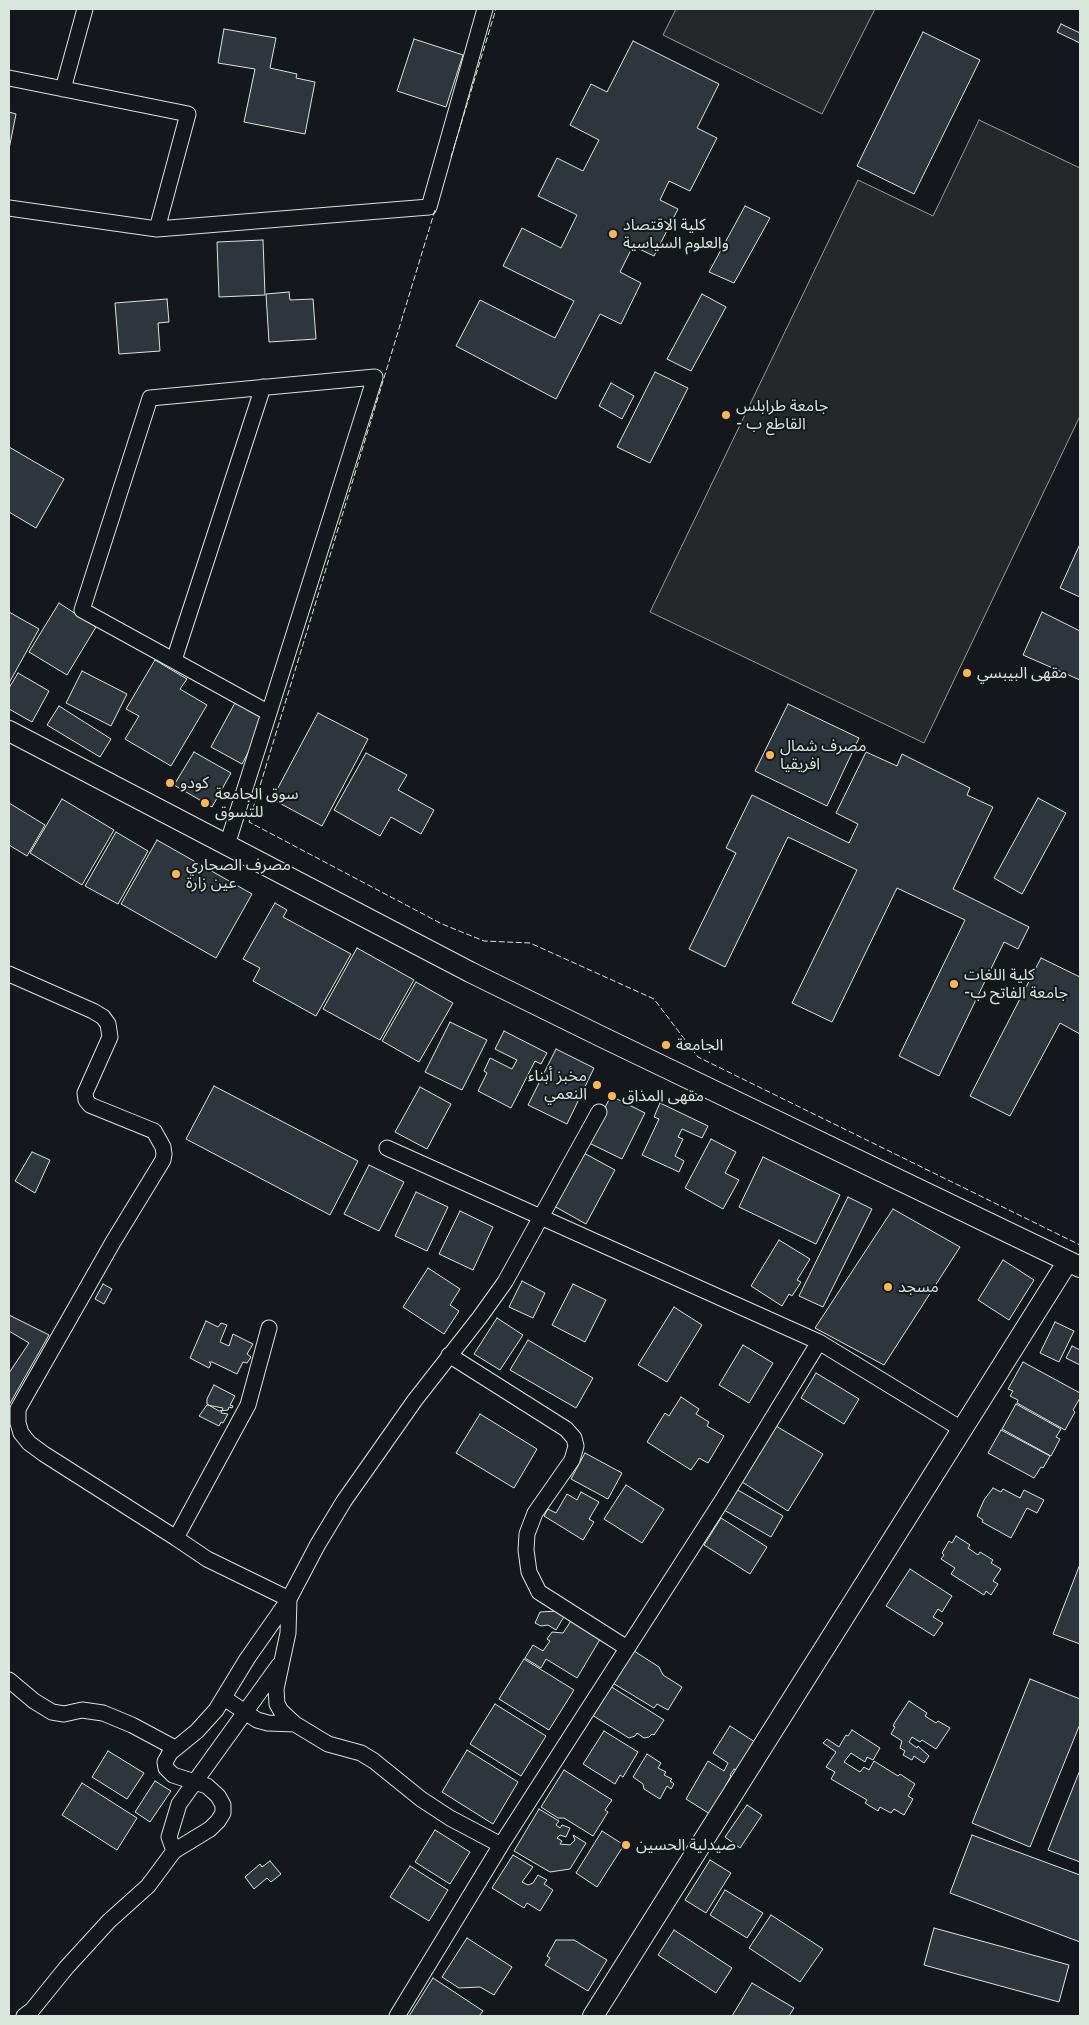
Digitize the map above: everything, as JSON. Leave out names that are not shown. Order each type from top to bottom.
[{"type":"street","points":[[63,88],[85,9]]},
{"type":"street","points":[[9,208],[157,229],[429,207],[486,9]]},
{"type":"street","points":[[9,78],[188,114],[157,229]]},
{"type":"street","points":[[227,845],[269,713],[375,377],[150,398],[82,610],[269,713]]},
{"type":"street","points":[[174,660],[263,388]]},
{"type":"street","points":[[9,731],[438,956],[582,1028],[1074,1264],[963,1430],[592,2016]]},
{"type":"street","points":[[9,974],[103,1017],[108,1024],[110,1037],[85,1093],[86,1100],[90,1105],[154,1132],[163,1147],[164,1154],[163,1160],[113,1242],[18,1409],[18,1423],[21,1433],[29,1443],[207,1559],[289,1599]]},
{"type":"street","points":[[24,2016],[32,2010],[66,1968],[109,1921],[148,1886],[174,1851],[210,1829],[218,1821],[223,1813],[223,1805],[218,1796],[207,1786],[178,1778],[166,1768],[165,1762],[176,1748],[207,1722],[224,1698],[289,1599],[318,1544],[344,1501],[384,1443],[505,1282],[599,1112]]},
{"type":"street","points":[[387,1148],[820,1342],[963,1430]]},
{"type":"street","points":[[176,1538],[248,1405],[269,1328]]},
{"type":"street","points":[[398,2016],[501,1845],[718,1507],[820,1342]]},
{"type":"street","points":[[449,1356],[566,1429],[574,1438],[576,1446],[572,1460],[535,1513],[527,1534],[526,1550],[529,1572],[540,1592],[627,1648]]},
{"type":"street","points":[[289,1599],[288,1633],[276,1689],[276,1704],[281,1711],[295,1724],[328,1744],[361,1754],[374,1761],[421,1799],[450,1818],[501,1845]]},
{"type":"street","points":[[174,1851],[169,1837],[176,1811],[185,1793],[282,1662]]},
{"type":"street","points":[[9,1680],[34,1701],[52,1712],[64,1714],[82,1710],[104,1713],[176,1748]]},
{"type":"street","points":[[224,1698],[257,1720],[268,1723],[295,1724]]},
{"type":"shaded area","points":[[676,9],[875,9],[822,114],[663,35]]},
{"type":"shaded area","points":[[979,120],[1080,168],[1080,416],[924,743],[650,612],[858,180],[933,216]]},
{"type":"building","points":[[1061,24],[1080,33],[1080,43],[1057,32]]},
{"type":"building","points":[[224,29],[276,38],[270,68],[297,74],[296,78],[315,82],[305,134],[244,122],[255,69],[218,63]]},
{"type":"building","points":[[923,32],[980,60],[914,194],[857,166]]},
{"type":"building","points":[[414,39],[463,55],[446,107],[397,91]]},
{"type":"building","points":[[633,41],[719,84],[697,128],[717,138],[690,191],[669,181],[660,200],[678,209],[654,256],[633,246],[620,272],[641,283],[621,324],[600,314],[556,399],[456,346],[480,300],[555,338],[574,301],[503,266],[522,228],[561,248],[577,215],[538,196],[557,158],[583,171],[599,140],[570,125],[591,84],[607,92]]},
{"type":"building","points":[[9,112],[16,114],[9,149]]},
{"type":"building","points":[[745,206],[770,218],[734,283],[709,272]]},
{"type":"building","points":[[263,240],[265,295],[219,297],[217,242]]},
{"type":"building","points":[[289,292],[290,300],[313,299],[316,339],[269,342],[266,294]]},
{"type":"building","points":[[702,294],[726,307],[691,371],[667,359]]},
{"type":"building","points":[[167,299],[169,322],[158,323],[160,351],[119,354],[115,303]]},
{"type":"building","points":[[655,372],[688,388],[650,463],[617,447]]},
{"type":"building","points":[[611,383],[634,396],[622,419],[599,406]]},
{"type":"building","points":[[9,447],[64,479],[36,528],[9,512]]},
{"type":"building","points":[[1080,544],[1080,597],[1060,588]]},
{"type":"building","points":[[59,603],[96,627],[67,675],[29,652]]},
{"type":"building","points":[[9,612],[39,629],[9,683]]},
{"type":"building","points":[[1042,612],[1080,631],[1080,680],[1023,655]]},
{"type":"building","points":[[155,660],[187,679],[180,689],[207,705],[171,766],[125,739],[139,716],[126,709]]},
{"type":"building","points":[[82,671],[127,694],[111,726],[66,703]]},
{"type":"building","points":[[18,673],[49,691],[32,722],[9,709],[9,688]]},
{"type":"building","points":[[236,701],[267,717],[242,764],[211,747]]},
{"type":"building","points":[[788,704],[859,738],[827,806],[755,771]]},
{"type":"building","points":[[59,706],[111,739],[100,757],[47,725]]},
{"type":"building","points":[[318,713],[368,739],[322,826],[272,799]]},
{"type":"building","points":[[194,752],[231,773],[212,807],[174,785]]},
{"type":"building","points":[[866,752],[897,766],[902,754],[970,788],[967,795],[993,807],[953,889],[1029,927],[1018,949],[1004,942],[939,1076],[899,1056],[965,920],[897,888],[832,1022],[792,1003],[857,870],[788,837],[725,967],[689,949],[736,853],[726,848],[752,795],[849,843],[858,824],[836,813]]},
{"type":"building","points":[[366,753],[407,775],[398,790],[434,810],[421,834],[391,817],[380,836],[334,810]]},
{"type":"building","points":[[1038,798],[1066,813],[1022,894],[994,878]]},
{"type":"building","points":[[62,799],[114,830],[82,885],[30,853]]},
{"type":"building","points":[[9,803],[45,825],[27,856],[9,845]]},
{"type":"building","points":[[116,832],[148,851],[118,904],[85,886]]},
{"type":"building","points":[[157,840],[252,894],[216,958],[121,904]]},
{"type":"building","points":[[275,903],[287,910],[283,917],[351,954],[316,1016],[253,981],[260,968],[243,959]]},
{"type":"building","points":[[357,948],[414,980],[380,1040],[323,1009]]},
{"type":"building","points":[[1041,958],[1080,977],[1080,1034],[1060,1023],[1010,1116],[970,1096]]},
{"type":"building","points":[[416,982],[453,1003],[419,1062],[382,1041]]},
{"type":"building","points":[[450,1022],[487,1040],[462,1090],[425,1072]]},
{"type":"building","points":[[504,1031],[547,1053],[541,1064],[535,1061],[511,1108],[478,1091],[487,1073],[484,1071],[490,1058],[512,1069],[517,1060],[495,1049]]},
{"type":"building","points":[[556,1049],[594,1068],[567,1124],[528,1105]]},
{"type":"building","points":[[214,1086],[358,1161],[330,1215],[186,1139]]},
{"type":"building","points":[[420,1087],[451,1104],[427,1149],[395,1132]]},
{"type":"building","points":[[611,1096],[645,1113],[622,1159],[587,1142]]},
{"type":"building","points":[[660,1103],[708,1126],[702,1138],[682,1129],[678,1137],[683,1139],[675,1156],[684,1161],[679,1172],[642,1155],[659,1119],[654,1117]]},
{"type":"building","points":[[711,1139],[736,1152],[725,1173],[739,1180],[723,1209],[685,1188]]},
{"type":"building","points":[[32,1152],[50,1160],[35,1193],[15,1181]]},
{"type":"building","points":[[582,1152],[615,1170],[586,1224],[554,1206]]},
{"type":"building","points":[[763,1157],[840,1195],[816,1244],[739,1207]]},
{"type":"building","points":[[369,1165],[404,1182],[379,1231],[344,1214]]},
{"type":"building","points":[[416,1192],[448,1207],[427,1251],[395,1236]]},
{"type":"building","points":[[848,1197],[872,1209],[823,1307],[799,1296]]},
{"type":"building","name":"مسجد","points":[[893,1209],[960,1247],[884,1365],[815,1328]]},
{"type":"building","points":[[460,1211],[493,1227],[473,1270],[439,1254]]},
{"type":"building","points":[[779,1240],[810,1259],[797,1280],[801,1282],[792,1296],[789,1294],[782,1306],[751,1286]]},
{"type":"building","points":[[1003,1260],[1034,1280],[1009,1320],[978,1300]]},
{"type":"building","points":[[428,1268],[460,1289],[450,1305],[459,1311],[444,1334],[403,1307]]},
{"type":"building","points":[[522,1281],[545,1293],[533,1318],[509,1307]]},
{"type":"building","points":[[103,1284],[112,1289],[104,1304],[95,1299]]},
{"type":"building","points":[[573,1284],[606,1300],[585,1342],[552,1325]]},
{"type":"building","points":[[674,1307],[702,1325],[667,1382],[638,1365]]},
{"type":"building","points":[[9,1315],[49,1335],[9,1405],[9,1373],[29,1343],[9,1331]]},
{"type":"building","points":[[497,1318],[523,1335],[500,1370],[474,1354]]},
{"type":"building","points":[[206,1321],[218,1327],[221,1323],[227,1325],[220,1342],[229,1346],[233,1334],[253,1344],[247,1354],[251,1357],[247,1363],[243,1362],[237,1374],[212,1362],[209,1362],[211,1364],[209,1368],[190,1358]]},
{"type":"building","points":[[1055,1322],[1074,1331],[1059,1362],[1040,1353]]},
{"type":"building","points":[[528,1340],[593,1378],[576,1408],[510,1370]]},
{"type":"building","points":[[743,1345],[773,1363],[749,1403],[719,1385]]},
{"type":"building","points":[[1072,1346],[1080,1350],[1080,1365],[1066,1358]]},
{"type":"building","points":[[1023,1362],[1080,1393],[1080,1398],[1073,1410],[1075,1412],[1065,1430],[1017,1403],[1018,1400],[1010,1396],[1013,1391],[1008,1389]]},
{"type":"building","points":[[816,1373],[859,1399],[844,1424],[801,1398]]},
{"type":"building","points":[[214,1385],[235,1396],[230,1405],[233,1406],[232,1408],[229,1407],[228,1410],[219,1411],[207,1404],[207,1399]]},
{"type":"building","points":[[681,1397],[699,1409],[696,1414],[709,1422],[707,1426],[724,1436],[708,1463],[699,1458],[691,1470],[647,1442],[665,1413],[669,1416]]},
{"type":"building","points":[[1016,1404],[1061,1429],[1056,1437],[1060,1439],[1051,1456],[1002,1429]]},
{"type":"building","points":[[207,1405],[223,1408],[221,1413],[228,1414],[219,1426],[199,1416]]},
{"type":"building","points":[[480,1414],[537,1449],[514,1488],[456,1453]]},
{"type":"building","points":[[776,1426],[823,1454],[788,1511],[742,1482]]},
{"type":"building","points":[[1001,1430],[1050,1456],[1034,1478],[988,1453]]},
{"type":"building","points":[[585,1453],[622,1473],[608,1499],[571,1479]]},
{"type":"building","points":[[626,1485],[664,1509],[642,1543],[604,1519]]},
{"type":"building","points":[[993,1488],[1001,1492],[1003,1489],[1020,1498],[1024,1490],[1044,1500],[1037,1513],[1027,1508],[1011,1538],[982,1522],[983,1520],[977,1516],[984,1500]]},
{"type":"building","points":[[736,1489],[783,1516],[771,1537],[724,1510]]},
{"type":"building","points":[[581,1492],[599,1502],[589,1519],[594,1522],[583,1540],[544,1516],[548,1509],[556,1513],[567,1494],[577,1500]]},
{"type":"building","points":[[721,1518],[767,1547],[750,1574],[704,1545]]},
{"type":"building","points":[[956,1536],[970,1545],[968,1548],[978,1555],[980,1552],[993,1560],[991,1563],[1001,1569],[993,1581],[998,1584],[991,1595],[986,1591],[984,1595],[951,1574],[955,1568],[941,1559],[944,1555],[942,1553],[949,1541],[952,1543]]},
{"type":"building","points":[[1080,1564],[1080,1644],[1053,1634]]},
{"type":"building","points":[[910,1569],[952,1596],[942,1612],[938,1609],[933,1617],[943,1623],[934,1636],[886,1606]]},
{"type":"building","points":[[558,1611],[565,1615],[556,1630],[548,1625],[541,1626],[535,1623],[540,1612]]},
{"type":"building","points":[[573,1618],[602,1636],[577,1678],[546,1659],[541,1668],[525,1658],[533,1645],[543,1651],[550,1641],[547,1639],[552,1632],[563,1633]]},
{"type":"building","points":[[631,1649],[659,1667],[663,1675],[682,1687],[668,1710],[657,1704],[654,1708],[611,1682]]},
{"type":"building","points":[[524,1659],[574,1690],[549,1730],[499,1699]]},
{"type":"building","points":[[1030,1679],[1080,1699],[1080,1724],[1030,1847],[972,1823]]},
{"type":"building","points":[[610,1686],[664,1720],[654,1735],[652,1734],[644,1738],[637,1733],[629,1738],[592,1715]]},
{"type":"building","points":[[909,1701],[927,1713],[925,1716],[936,1723],[938,1721],[950,1728],[936,1749],[922,1740],[920,1742],[912,1737],[909,1742],[917,1748],[918,1746],[929,1756],[924,1763],[914,1756],[912,1760],[903,1755],[905,1751],[900,1748],[902,1741],[891,1734],[895,1727],[893,1726],[895,1722]]},
{"type":"building","points":[[495,1704],[546,1736],[521,1776],[470,1744]]},
{"type":"building","points":[[730,1726],[755,1742],[737,1770],[734,1769],[730,1775],[727,1786],[710,1814],[686,1799],[708,1761],[724,1771],[728,1763],[713,1753]]},
{"type":"building","points":[[852,1730],[880,1748],[873,1760],[867,1757],[865,1762],[851,1753],[844,1762],[860,1772],[864,1767],[869,1770],[874,1761],[915,1784],[908,1796],[913,1799],[904,1815],[894,1809],[891,1813],[880,1807],[878,1811],[865,1803],[867,1800],[831,1779],[835,1772],[826,1767],[836,1752],[823,1743],[827,1739],[839,1747],[846,1735],[848,1736]]},
{"type":"building","points":[[604,1731],[638,1752],[623,1777],[620,1775],[615,1784],[583,1764]]},
{"type":"building","points":[[467,1750],[518,1782],[493,1824],[442,1792]]},
{"type":"building","points":[[108,1751],[144,1773],[127,1799],[92,1777]]},
{"type":"building","points":[[647,1754],[661,1763],[658,1768],[666,1772],[664,1775],[672,1779],[670,1781],[674,1784],[671,1789],[667,1786],[660,1799],[644,1789],[643,1784],[633,1777]]},
{"type":"building","points":[[564,1770],[612,1800],[605,1810],[608,1812],[593,1836],[564,1818],[558,1818],[541,1807]]},
{"type":"building","points":[[1080,1770],[1080,1862],[1048,1850]]},
{"type":"building","points":[[155,1781],[171,1791],[150,1822],[135,1812]]},
{"type":"building","points":[[82,1783],[137,1818],[117,1850],[62,1815]]},
{"type":"building","points":[[747,1805],[762,1815],[740,1848],[725,1837]]},
{"type":"building","points":[[539,1809],[559,1821],[556,1825],[560,1828],[562,1825],[570,1828],[566,1837],[560,1835],[557,1838],[562,1841],[560,1844],[570,1845],[575,1840],[573,1835],[586,1843],[570,1869],[550,1872],[514,1851]]},
{"type":"building","points":[[435,1830],[470,1852],[450,1884],[415,1862]]},
{"type":"building","points":[[602,1831],[624,1845],[597,1887],[576,1873]]},
{"type":"building","points":[[972,1835],[1080,1875],[1080,1942],[950,1893]]},
{"type":"building","points":[[513,1855],[533,1867],[522,1882],[528,1885],[533,1883],[538,1875],[547,1880],[544,1884],[553,1890],[540,1911],[527,1903],[524,1908],[492,1888]]},
{"type":"building","points":[[710,1860],[731,1873],[706,1913],[685,1900]]},
{"type":"building","points":[[270,1861],[281,1874],[271,1882],[267,1878],[254,1889],[245,1877],[260,1864],[262,1867]]},
{"type":"building","points":[[410,1866],[448,1890],[429,1921],[390,1897]]},
{"type":"building","points":[[725,1890],[763,1913],[747,1938],[710,1915]]},
{"type":"building","points":[[771,1915],[823,1949],[800,1982],[749,1948]]},
{"type":"building","points":[[934,1928],[1069,1965],[1059,2002],[924,1965]]},
{"type":"building","points":[[674,1930],[732,1968],[716,1993],[658,1955]]},
{"type":"building","points":[[467,1938],[512,1967],[494,1995],[480,1987],[459,1988],[442,1977]]},
{"type":"building","points":[[556,1940],[574,1940],[607,1960],[588,1991],[545,1965],[550,1958],[547,1956]]},
{"type":"building","points":[[433,1978],[483,2011],[479,2016],[409,2016]]},
{"type":"building","points":[[752,1983],[794,2008],[789,2016],[732,2016]]},
{"type":"fence","points":[[451,157],[496,9]]},
{"type":"fence","points":[[435,210],[249,822],[442,924],[484,941],[530,943],[654,999],[698,1057],[1080,1245]]},
{"type":"place","name":"كلية الاقتصاد والعلوم السياسية","points":[[613,234]]},
{"type":"place","name":"جامعة طرابلس - القاطع ب","points":[[726,415]]},
{"type":"place","name":"مقهى البيبسي","points":[[967,673]]},
{"type":"place","name":"مصرف شمال افريقيا","points":[[770,755]]},
{"type":"place","name":"كودو","points":[[170,783]]},
{"type":"place","name":"سوق الجامعة للتسوق","points":[[205,803]]},
{"type":"place","name":"مصرف الصحاري عين زارة","points":[[176,874]]},
{"type":"place","name":"كلية اللغات -جامعة الفاتح ب","points":[[954,984]]},
{"type":"place","name":"الجامعة","points":[[666,1045]]},
{"type":"place","name":"مخبز أبناء النعمي","points":[[597,1085]]},
{"type":"place","name":"مقهى المذاق","points":[[612,1096]]},
{"type":"place","name":"مسجد","points":[[888,1287]]},
{"type":"place","name":"صيدلية الحسين","points":[[626,1845]]}]
